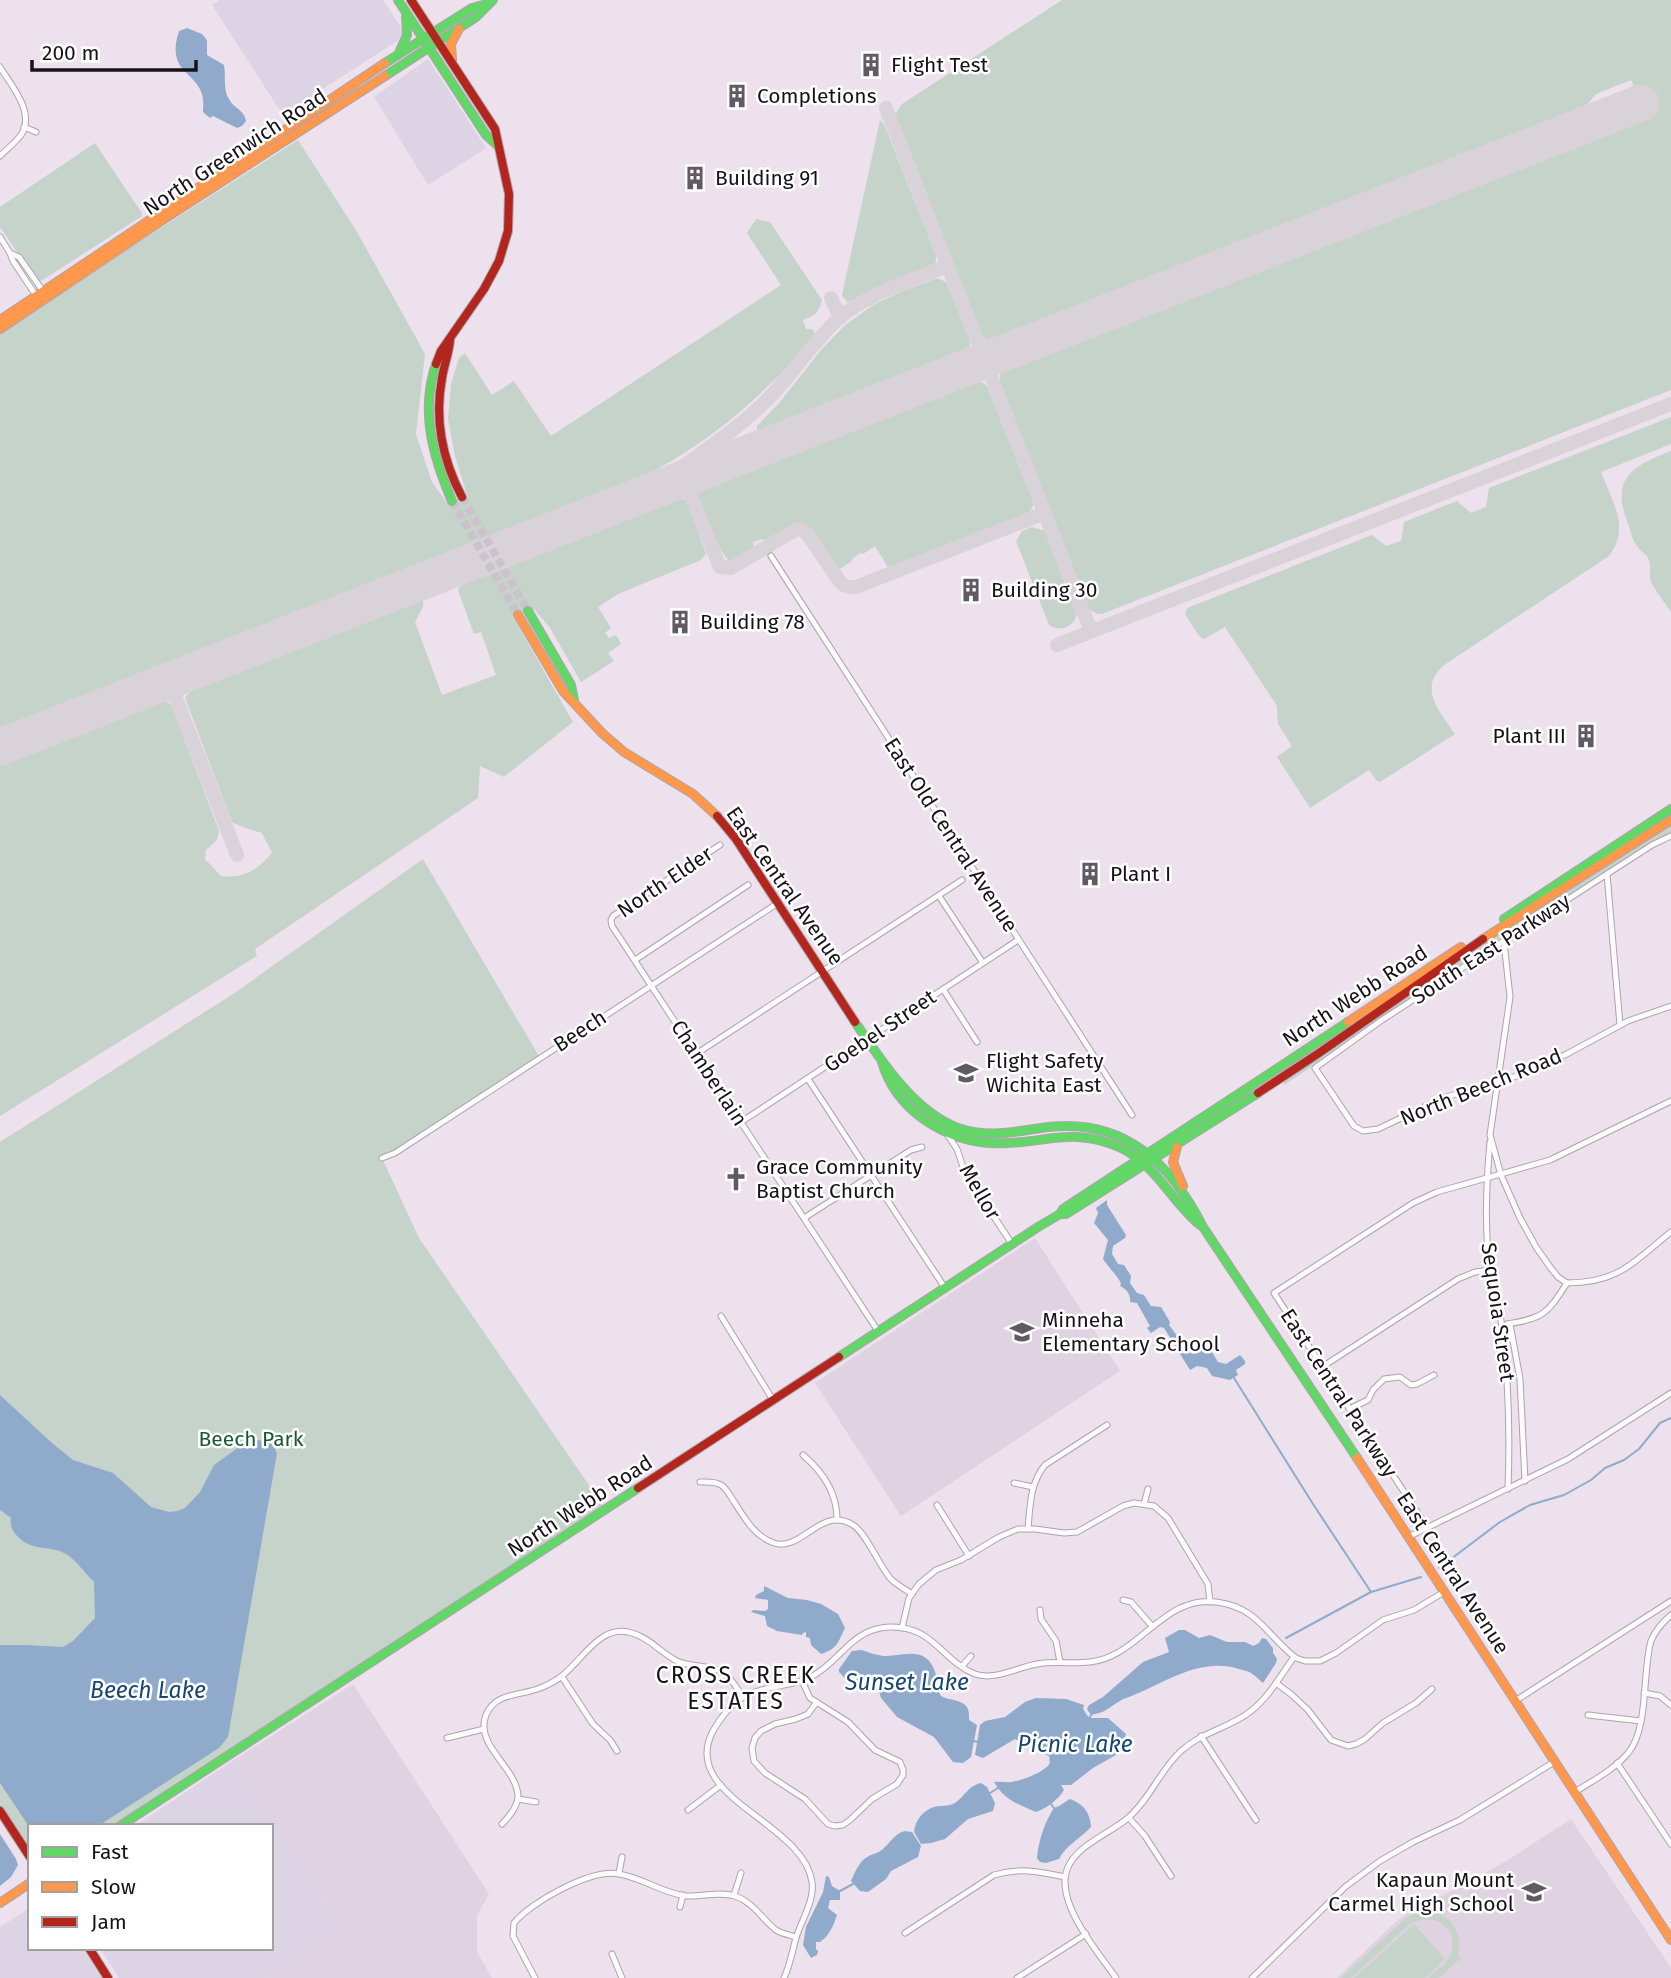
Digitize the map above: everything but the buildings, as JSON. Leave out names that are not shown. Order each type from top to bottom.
[{"type":"main road","points":[[398,0],[486,135],[497,145]]},
{"type":"main road","points":[[411,0],[495,130],[508,184],[510,211],[502,255],[489,282],[440,353],[430,389],[428,416],[434,458],[452,501]]},
{"type":"main road","name":"North Greenwich Road","points":[[0,320],[42,297],[429,47],[435,37],[472,8],[490,2]]},
{"type":"main road","name":"North Greenwich Road","points":[[0,329],[42,297],[398,55],[423,39],[460,27],[476,17],[490,2]]},
{"type":"main road","points":[[398,55],[409,29],[404,9]]},
{"type":"main road","points":[[454,66],[451,44],[460,27]]},
{"type":"main road","points":[[450,340],[450,352],[439,391],[439,431],[449,470],[462,497]]},
{"type":"main road","name":"East Central Avenue","points":[[528,611],[571,685],[574,700]]},
{"type":"main road","name":"East Central Avenue","points":[[519,615],[563,691],[574,700],[596,728],[638,762],[705,803],[736,839],[881,1060],[915,1101],[942,1121],[978,1134],[996,1136],[1051,1127],[1083,1126],[1132,1141],[1155,1159],[1195,1209],[1203,1227],[1285,1348],[1671,1940]]},
{"type":"main road","name":"North Webb Road","points":[[123,1824],[1060,1214],[1063,1209],[1147,1152],[1671,809]]},
{"type":"main road","name":"North Webb Road","points":[[1060,1214],[1066,1214],[1146,1165],[1344,1036],[1501,927],[1671,820]]},
{"type":"main road","points":[[1339,1027],[1344,1036]]},
{"type":"main road","name":"East Central Avenue","points":[[881,1060],[885,1076],[909,1108],[949,1136],[975,1143],[995,1144],[1065,1136],[1101,1140],[1125,1149],[1138,1158],[1189,1217],[1203,1227]]},
{"type":"main road","points":[[1177,1145],[1172,1157],[1185,1196]]},
{"type":"main road","points":[[0,1811],[28,1854]]},
{"type":"main road","points":[[0,1903],[28,1884]]},
{"type":"main road","points":[[90,1950],[108,1978]]},
{"type":"street","points":[[0,67],[22,101],[24,111],[24,128],[21,135],[0,156]]},
{"type":"street","points":[[24,128],[36,132]]},
{"type":"street","points":[[0,237],[10,253],[19,257],[42,297]]},
{"type":"street","name":"East Old Central Avenue","points":[[771,556],[1132,1115]]},
{"type":"street","name":"South East Parkway","points":[[1315,1068],[1382,1020],[1652,845],[1671,836]]},
{"type":"street","name":"North Elder","points":[[611,920],[613,916],[720,845]]},
{"type":"street","points":[[1607,874],[1620,1026]]},
{"type":"street","points":[[696,1054],[962,880]]},
{"type":"street","points":[[635,960],[748,885]]},
{"type":"street","points":[[939,896],[983,963]]},
{"type":"street","name":"Beech","points":[[382,1158],[395,1153],[778,902]]},
{"type":"street","name":"Chamberlain","points":[[611,920],[612,926],[878,1331]]},
{"type":"street","name":"Goebel Street","points":[[741,1122],[1018,940]]},
{"type":"street","name":"Sequoia Street","points":[[1504,942],[1510,997],[1490,1135],[1485,1212],[1490,1270],[1502,1325],[1510,1429],[1508,1489]]},
{"type":"street","points":[[943,989],[977,1042]]},
{"type":"street","name":"North Beech Road","points":[[1315,1068],[1354,1126],[1363,1131],[1378,1129],[1443,1098],[1520,1075],[1620,1026],[1671,1006]]},
{"type":"street","points":[[808,1079],[945,1288]]},
{"type":"street","points":[[1487,1178],[1550,1160],[1671,1101]]},
{"type":"street","name":"Sequoia Street","points":[[1490,1135],[1501,1175],[1520,1218],[1536,1247],[1558,1277],[1567,1283]]},
{"type":"street","name":"Mellor","points":[[949,1136],[965,1173],[1012,1244]]},
{"type":"street","points":[[804,1218],[911,1150],[922,1147]]},
{"type":"street","name":"East Central Parkway","points":[[1427,1527],[1274,1293],[1413,1203],[1437,1192],[1487,1178]]},
{"type":"street","points":[[1502,1325],[1537,1318],[1548,1311],[1567,1283],[1582,1283],[1612,1276],[1634,1263],[1671,1232]]},
{"type":"street","points":[[1322,1367],[1458,1279],[1475,1272],[1490,1270]]},
{"type":"street","points":[[721,1315],[773,1400]]},
{"type":"street","name":"Sequoia Street","points":[[1510,1324],[1517,1350],[1520,1379],[1525,1481]]},
{"type":"street","points":[[1349,1409],[1368,1400],[1384,1379],[1400,1377],[1411,1385],[1434,1375]]},
{"type":"street","points":[[1408,1537],[1567,1459],[1671,1393]]},
{"type":"street","points":[[1028,1529],[1031,1497],[1038,1473],[1045,1465],[1107,1424]]},
{"type":"street","points":[[803,1455],[820,1469],[833,1493],[837,1519]]},
{"type":"street","points":[[700,1482],[719,1483],[752,1528],[762,1538],[776,1544],[791,1542],[825,1522],[837,1519],[857,1527],[891,1579],[912,1594]]},
{"type":"street","points":[[1014,1483],[1033,1487]]},
{"type":"street","points":[[1144,1504],[1148,1489]]},
{"type":"street","points":[[902,1628],[912,1594],[919,1584],[936,1570],[969,1556],[999,1537],[1018,1529],[1077,1532],[1123,1506],[1134,1503],[1154,1506],[1168,1518],[1209,1584],[1210,1602]]},
{"type":"street","points":[[937,1505],[969,1556]]},
{"type":"street","points":[[784,1978],[812,1893],[813,1882],[808,1867],[783,1836],[743,1806],[708,1768],[706,1754],[709,1741],[723,1716],[743,1697],[762,1689],[802,1681],[818,1673],[853,1641],[878,1629],[908,1628],[926,1636],[962,1667],[978,1675],[993,1675],[1036,1664],[1090,1662],[1110,1658],[1173,1611],[1194,1603],[1210,1602],[1231,1605],[1251,1614],[1294,1657],[1305,1661],[1320,1661],[1383,1620],[1414,1609],[1444,1592]]},
{"type":"street","points":[[1122,1600],[1131,1602],[1152,1626]]},
{"type":"street","points":[[1515,1701],[1671,1601]]},
{"type":"street","points":[[1040,1610],[1041,1619],[1056,1641],[1060,1662]]},
{"type":"street","points":[[1575,1793],[1630,1752],[1641,1721],[1652,1640],[1671,1615]]},
{"type":"street","points":[[502,1824],[512,1813],[518,1799],[516,1786],[489,1743],[484,1728],[486,1714],[492,1705],[504,1697],[540,1688],[562,1677],[595,1642],[612,1633],[629,1631],[646,1638],[679,1662],[717,1670],[729,1677],[743,1697]]},
{"type":"street","points":[[962,1667],[971,1656]]},
{"type":"street","points":[[1116,1978],[1072,1910],[1065,1877],[1071,1860],[1078,1852],[1129,1818],[1179,1752],[1201,1736],[1249,1713],[1264,1700],[1294,1657]]},
{"type":"street","points":[[562,1677],[593,1724],[617,1751]]},
{"type":"street","points":[[802,1681],[810,1698],[848,1722],[875,1750],[900,1762],[903,1770],[897,1784],[872,1798],[843,1825],[828,1824],[805,1800],[765,1773],[754,1761],[752,1748],[761,1731],[808,1714],[816,1703]]},
{"type":"street","points":[[1276,1683],[1308,1710],[1331,1740],[1348,1746],[1365,1739],[1432,1689]]},
{"type":"street","points":[[1644,1693],[1660,1696],[1671,1705]]},
{"type":"street","points":[[1588,1715],[1641,1721]]},
{"type":"street","points":[[447,1738],[484,1728]]},
{"type":"street","points":[[1201,1736],[1256,1820]]},
{"type":"street","points":[[1252,1978],[1345,1887],[1380,1861],[1471,1813],[1555,1762]]},
{"type":"street","points":[[1617,1763],[1671,1844]]},
{"type":"street","points":[[688,1810],[721,1785]]},
{"type":"street","points":[[518,1799],[537,1802]]},
{"type":"street","points":[[1129,1818],[1145,1836],[1171,1876]]},
{"type":"street","points":[[619,1873],[622,1857]]},
{"type":"street","points":[[905,1933],[995,1875],[1024,1870],[1065,1877]]},
{"type":"street","points":[[535,1978],[513,1936],[513,1927],[518,1918],[584,1877],[608,1873],[619,1873],[683,1895],[734,1895],[750,1903],[779,1932],[796,1937]]},
{"type":"street","points":[[734,1895],[741,1873]]},
{"type":"street","points":[[681,1907],[683,1895]]},
{"type":"street","points":[[1017,1978],[1086,1934]]},
{"type":"street","points":[[612,1954],[622,1978]]},
{"type":"shaded area","points":[[220,0],[383,0],[406,35],[283,115],[212,5]]},
{"type":"shaded area","points":[[428,59],[486,148],[428,185],[374,97]]},
{"type":"shaded area","points":[[1035,1238],[1120,1371],[901,1516],[815,1383]]},
{"type":"shaded area","points":[[353,1684],[489,1894],[477,1916],[477,1952],[492,1978],[265,1978],[341,1927],[234,1760]]},
{"type":"shaded area","points":[[234,1760],[341,1927],[265,1978],[119,1978],[101,1950],[273,1950],[273,1824],[138,1824]]},
{"type":"shaded area","name":"Kapaun Mount Carmel High School","points":[[1571,1819],[1671,1968],[1671,1978],[1337,1978],[1408,1912],[1468,1883]]},
{"type":"shaded area","points":[[28,1909],[28,1950],[83,1950],[102,1978],[0,1978],[0,1927]]},
{"type":"green space","points":[[1062,0],[1671,0],[1671,390],[1102,614],[1089,609],[1000,382],[1000,375],[1007,366],[1645,114],[1631,80],[1596,94],[1581,112],[996,343],[981,335],[896,119],[896,113],[902,104]]},
{"type":"green space","points":[[880,120],[884,124],[936,260],[928,271],[847,302],[842,295]]},
{"type":"green space","points":[[298,140],[357,232],[425,354],[416,434],[432,482],[447,503],[467,495],[455,456],[448,419],[451,384],[459,358],[465,353],[492,395],[514,381],[551,436],[781,285],[747,233],[756,219],[770,222],[822,300],[816,313],[803,320],[806,329],[812,329],[815,334],[785,370],[746,407],[683,454],[637,480],[590,501],[0,731],[0,331]]},
{"type":"green space","points":[[95,143],[142,216],[38,283],[0,227],[0,207]]},
{"type":"green space","points":[[937,278],[946,282],[970,341],[964,356],[763,435],[757,431],[757,426],[844,326],[873,305]]},
{"type":"green space","points":[[974,379],[987,386],[1034,504],[1028,515],[889,569],[875,546],[836,569],[809,530],[799,524],[793,525],[766,543],[763,539],[753,542],[755,550],[733,562],[728,560],[708,530],[697,504],[697,492],[701,486]]},
{"type":"green space","points":[[1671,417],[1671,444],[1601,472],[1619,525],[1619,535],[1609,556],[1444,665],[1436,674],[1432,682],[1434,700],[1455,734],[1380,782],[1369,770],[1310,808],[1277,757],[1292,746],[1278,724],[1277,706],[1225,627],[1204,639],[1199,636],[1185,614],[1187,608],[1372,535],[1386,546],[1401,541],[1404,522],[1457,501],[1471,513],[1486,507],[1489,488]]},
{"type":"green space","points":[[1671,451],[1671,612],[1651,582],[1648,558],[1632,538],[1622,493],[1624,483],[1637,468]]},
{"type":"green space","points":[[679,497],[688,504],[706,554],[701,560],[618,594],[598,607],[611,628],[605,633],[609,638],[616,635],[621,644],[608,653],[614,661],[581,682],[550,628],[534,609],[513,617],[573,722],[504,777],[480,766],[478,798],[255,949],[257,956],[0,1116],[0,762],[163,700],[171,704],[219,831],[217,840],[206,850],[205,859],[221,876],[243,875],[255,869],[272,853],[262,833],[232,822],[185,698],[197,682],[415,599],[423,600],[423,607],[415,622],[442,695],[496,675],[481,632],[474,634],[458,590],[464,580]]},
{"type":"green space","points":[[1032,527],[1045,531],[1077,615],[1066,627],[1049,625],[1016,541],[1022,531]]},
{"type":"green space","points":[[1671,825],[1671,834],[1648,844],[1284,1085],[1284,1081],[1462,957]]},
{"type":"green space","name":"Beech Park","points":[[423,859],[540,1058],[382,1158],[419,1238],[606,1510],[122,1824],[28,1824],[28,1854],[0,1811],[0,1142],[233,994]]},
{"type":"green space","points":[[1427,1911],[1442,1915],[1448,1920],[1457,1931],[1459,1939],[1458,1955],[1461,1958],[1439,1978],[1428,1978],[1449,1957],[1453,1943],[1447,1928],[1434,1920],[1426,1919],[1409,1925],[1351,1978],[1341,1978],[1406,1918],[1414,1913]]},
{"type":"green space","points":[[1414,1924],[1445,1959],[1425,1978],[1354,1978]]},
{"type":"water","points":[[187,28],[202,34],[207,40],[207,55],[224,65],[227,96],[245,117],[246,121],[242,126],[237,128],[213,116],[210,118],[203,112],[200,88],[181,67],[177,58],[179,31]]},
{"type":"water","points":[[1107,1200],[1107,1205],[1126,1235],[1113,1246],[1112,1254],[1118,1264],[1124,1265],[1131,1276],[1130,1283],[1137,1293],[1144,1295],[1151,1306],[1161,1307],[1170,1322],[1169,1325],[1190,1353],[1198,1352],[1202,1345],[1209,1347],[1218,1362],[1226,1364],[1240,1355],[1245,1364],[1236,1370],[1238,1375],[1230,1380],[1212,1376],[1207,1368],[1197,1366],[1190,1370],[1164,1328],[1160,1327],[1151,1333],[1147,1328],[1150,1326],[1137,1303],[1130,1302],[1128,1292],[1120,1286],[1121,1283],[1103,1259],[1108,1240],[1094,1223],[1098,1213],[1096,1208]]},
{"type":"water","name":"Beech Lake","points":[[0,1395],[73,1460],[113,1473],[151,1507],[169,1512],[185,1508],[200,1492],[214,1465],[250,1439],[273,1445],[277,1453],[228,1737],[219,1748],[101,1824],[28,1825],[0,1783],[0,1645],[63,1647],[73,1641],[95,1618],[94,1582],[66,1554],[24,1542],[13,1530],[11,1518],[0,1510]]},
{"type":"water","points":[[764,1586],[788,1598],[821,1604],[838,1614],[845,1628],[836,1645],[821,1654],[811,1645],[806,1632],[802,1635],[777,1631],[767,1626],[765,1616],[751,1612],[768,1609],[768,1600],[755,1598],[764,1591]]},
{"type":"water","points":[[1179,1630],[1185,1630],[1199,1638],[1210,1635],[1227,1642],[1245,1642],[1253,1646],[1262,1638],[1266,1639],[1273,1648],[1276,1663],[1263,1683],[1249,1672],[1236,1668],[1208,1666],[1194,1669],[1124,1699],[1103,1712],[1091,1715],[1087,1709],[1089,1705],[1103,1697],[1143,1662],[1169,1652],[1165,1638]]},
{"type":"water","name":"Sunset Lake","points":[[862,1650],[884,1656],[912,1654],[924,1657],[934,1669],[941,1696],[965,1705],[969,1720],[977,1725],[971,1757],[963,1763],[953,1762],[934,1737],[897,1717],[881,1698],[877,1685],[857,1685],[845,1679],[839,1669],[852,1651]]},
{"type":"water","name":"Picnic Lake","points":[[1036,1698],[1066,1699],[1084,1705],[1083,1709],[1089,1718],[1108,1718],[1126,1734],[1121,1752],[1071,1785],[1061,1785],[1064,1790],[1059,1797],[1036,1812],[1007,1797],[994,1782],[1012,1782],[1033,1775],[1050,1763],[1049,1756],[1015,1739],[983,1758],[975,1755],[980,1725],[985,1721],[1005,1717],[1025,1702]]},
{"type":"water","points":[[981,1783],[987,1787],[995,1803],[993,1811],[968,1819],[945,1839],[921,1844],[914,1832],[923,1813],[930,1808],[955,1803],[970,1788]]},
{"type":"water","points":[[1070,1799],[1085,1809],[1091,1827],[1059,1859],[1040,1862],[1037,1858],[1038,1851],[1048,1819],[1054,1808]]},
{"type":"water","points":[[905,1831],[912,1832],[921,1846],[918,1857],[891,1871],[886,1879],[868,1892],[860,1891],[851,1881],[859,1864]]},
{"type":"water","points":[[0,1834],[18,1865],[11,1877],[0,1886]]},
{"type":"water","points":[[826,1876],[832,1886],[840,1891],[840,1900],[830,1900],[828,1908],[837,1915],[829,1933],[820,1942],[816,1942],[817,1955],[811,1958],[803,1945],[806,1927],[823,1892]]},
{"type":"waterway","points":[[1234,1378],[1371,1592]]},
{"type":"waterway","points":[[1439,1568],[1500,1522],[1530,1505],[1564,1495],[1591,1480],[1605,1468],[1624,1460],[1639,1449],[1660,1423],[1671,1418]]},
{"type":"waterway","points":[[1286,1638],[1371,1592],[1421,1577]]},
{"type":"waterway","points":[[1089,1719],[1091,1715]]},
{"type":"waterway","points":[[974,1741],[978,1742]]},
{"type":"waterway","points":[[990,1793],[998,1788]]},
{"type":"waterway","points":[[1051,1804],[1054,1808]]},
{"type":"waterway","points":[[840,1891],[853,1884]]},
{"type":"taxiway","points":[[886,108],[1091,631]]},
{"type":"taxiway","points":[[641,496],[752,414],[827,330],[849,310],[890,288],[947,266]]},
{"type":"taxiway","points":[[831,298],[840,317]]},
{"type":"taxiway","points":[[1057,645],[1671,404]]},
{"type":"taxiway","points":[[684,479],[720,567],[731,568],[797,529],[808,535],[840,581],[850,587],[856,587],[1045,513]]},
{"type":"taxiway","points":[[176,698],[178,685],[196,671]]},
{"type":"taxiway","points":[[148,689],[167,690],[176,698],[237,855]]},
{"type":"runway","points":[[0,747],[1641,103]]},
{"type":"tunnel","points":[[462,497],[528,611]]},
{"type":"tunnel","points":[[452,501],[518,615]]},
{"type":"traffic: fast","points":[[398,0],[486,135],[497,145]]},
{"type":"traffic: fast","points":[[385,76],[476,17],[493,0]]},
{"type":"traffic: fast","points":[[385,63],[472,8],[487,4]]},
{"type":"traffic: fast","points":[[399,53],[407,35],[406,16]]},
{"type":"traffic: fast","points":[[436,364],[429,399],[431,434],[439,468],[452,501]]},
{"type":"traffic: fast","points":[[528,611],[571,685],[574,700]]},
{"type":"traffic: fast","points":[[1504,919],[1671,809]]},
{"type":"traffic: fast","points":[[855,1022],[887,1068],[912,1097],[927,1110],[958,1128],[992,1134],[1048,1127],[1075,1126],[1100,1130],[1122,1138],[1160,1165],[1190,1204],[1357,1458]]},
{"type":"traffic: fast","points":[[1060,1214],[1063,1209],[1348,1022]]},
{"type":"traffic: fast","points":[[882,1062],[888,1079],[902,1100],[922,1118],[942,1130],[985,1142],[1008,1143],[1064,1137],[1103,1141],[1132,1154],[1143,1163],[1200,1225]]},
{"type":"traffic: fast","points":[[839,1357],[1038,1227],[1060,1214],[1066,1214],[1258,1093]]},
{"type":"traffic: fast","points":[[123,1824],[638,1488]]},
{"type":"traffic: slow","points":[[452,60],[451,44],[459,29]]},
{"type":"traffic: slow","points":[[0,320],[385,63]]},
{"type":"traffic: slow","points":[[0,329],[385,76]]},
{"type":"traffic: slow","points":[[518,615],[563,691],[602,733],[624,752],[693,794],[717,816]]},
{"type":"traffic: slow","points":[[1483,939],[1671,820]]},
{"type":"traffic: slow","points":[[1348,1022],[1461,947]]},
{"type":"traffic: slow","points":[[1177,1147],[1173,1162],[1183,1186]]},
{"type":"traffic: slow","points":[[1357,1458],[1671,1940]]},
{"type":"traffic: slow","points":[[0,1903],[28,1884]]},
{"type":"traffic: jam","points":[[411,0],[495,129],[509,194],[508,231],[499,261],[484,289],[441,351],[436,364]]},
{"type":"traffic: jam","points":[[450,340],[440,394],[440,425],[449,468],[462,497]]},
{"type":"traffic: jam","points":[[717,816],[736,839],[855,1022]]},
{"type":"traffic: jam","points":[[1258,1093],[1483,939]]},
{"type":"traffic: jam","points":[[638,1488],[839,1357]]},
{"type":"traffic: jam","points":[[0,1811],[28,1854]]},
{"type":"traffic: jam","points":[[90,1950],[108,1978]]},
{"type":"place","name":"Flight Test","points":[[871,65]]},
{"type":"place","name":"Completions","points":[[737,96]]},
{"type":"place","name":"Building 91","points":[[695,178]]},
{"type":"place","name":"Building 30","points":[[971,590]]},
{"type":"place","name":"Building 78","points":[[680,622]]},
{"type":"place","name":"Plant III","points":[[1586,736]]},
{"type":"place","name":"Plant I","points":[[1090,874]]},
{"type":"place","name":"Flight Safety Wichita East","points":[[966,1073]]},
{"type":"place","name":"Grace Community Baptist Church","points":[[736,1179]]},
{"type":"place","name":"Minneha Elementary School","points":[[1022,1332]]},
{"type":"place","name":"Kapaun Mount Carmel High School","points":[[1534,1892]]},
{"type":"district","name":"CROSS CREEK ESTATES","points":[[736,1688]]}]
